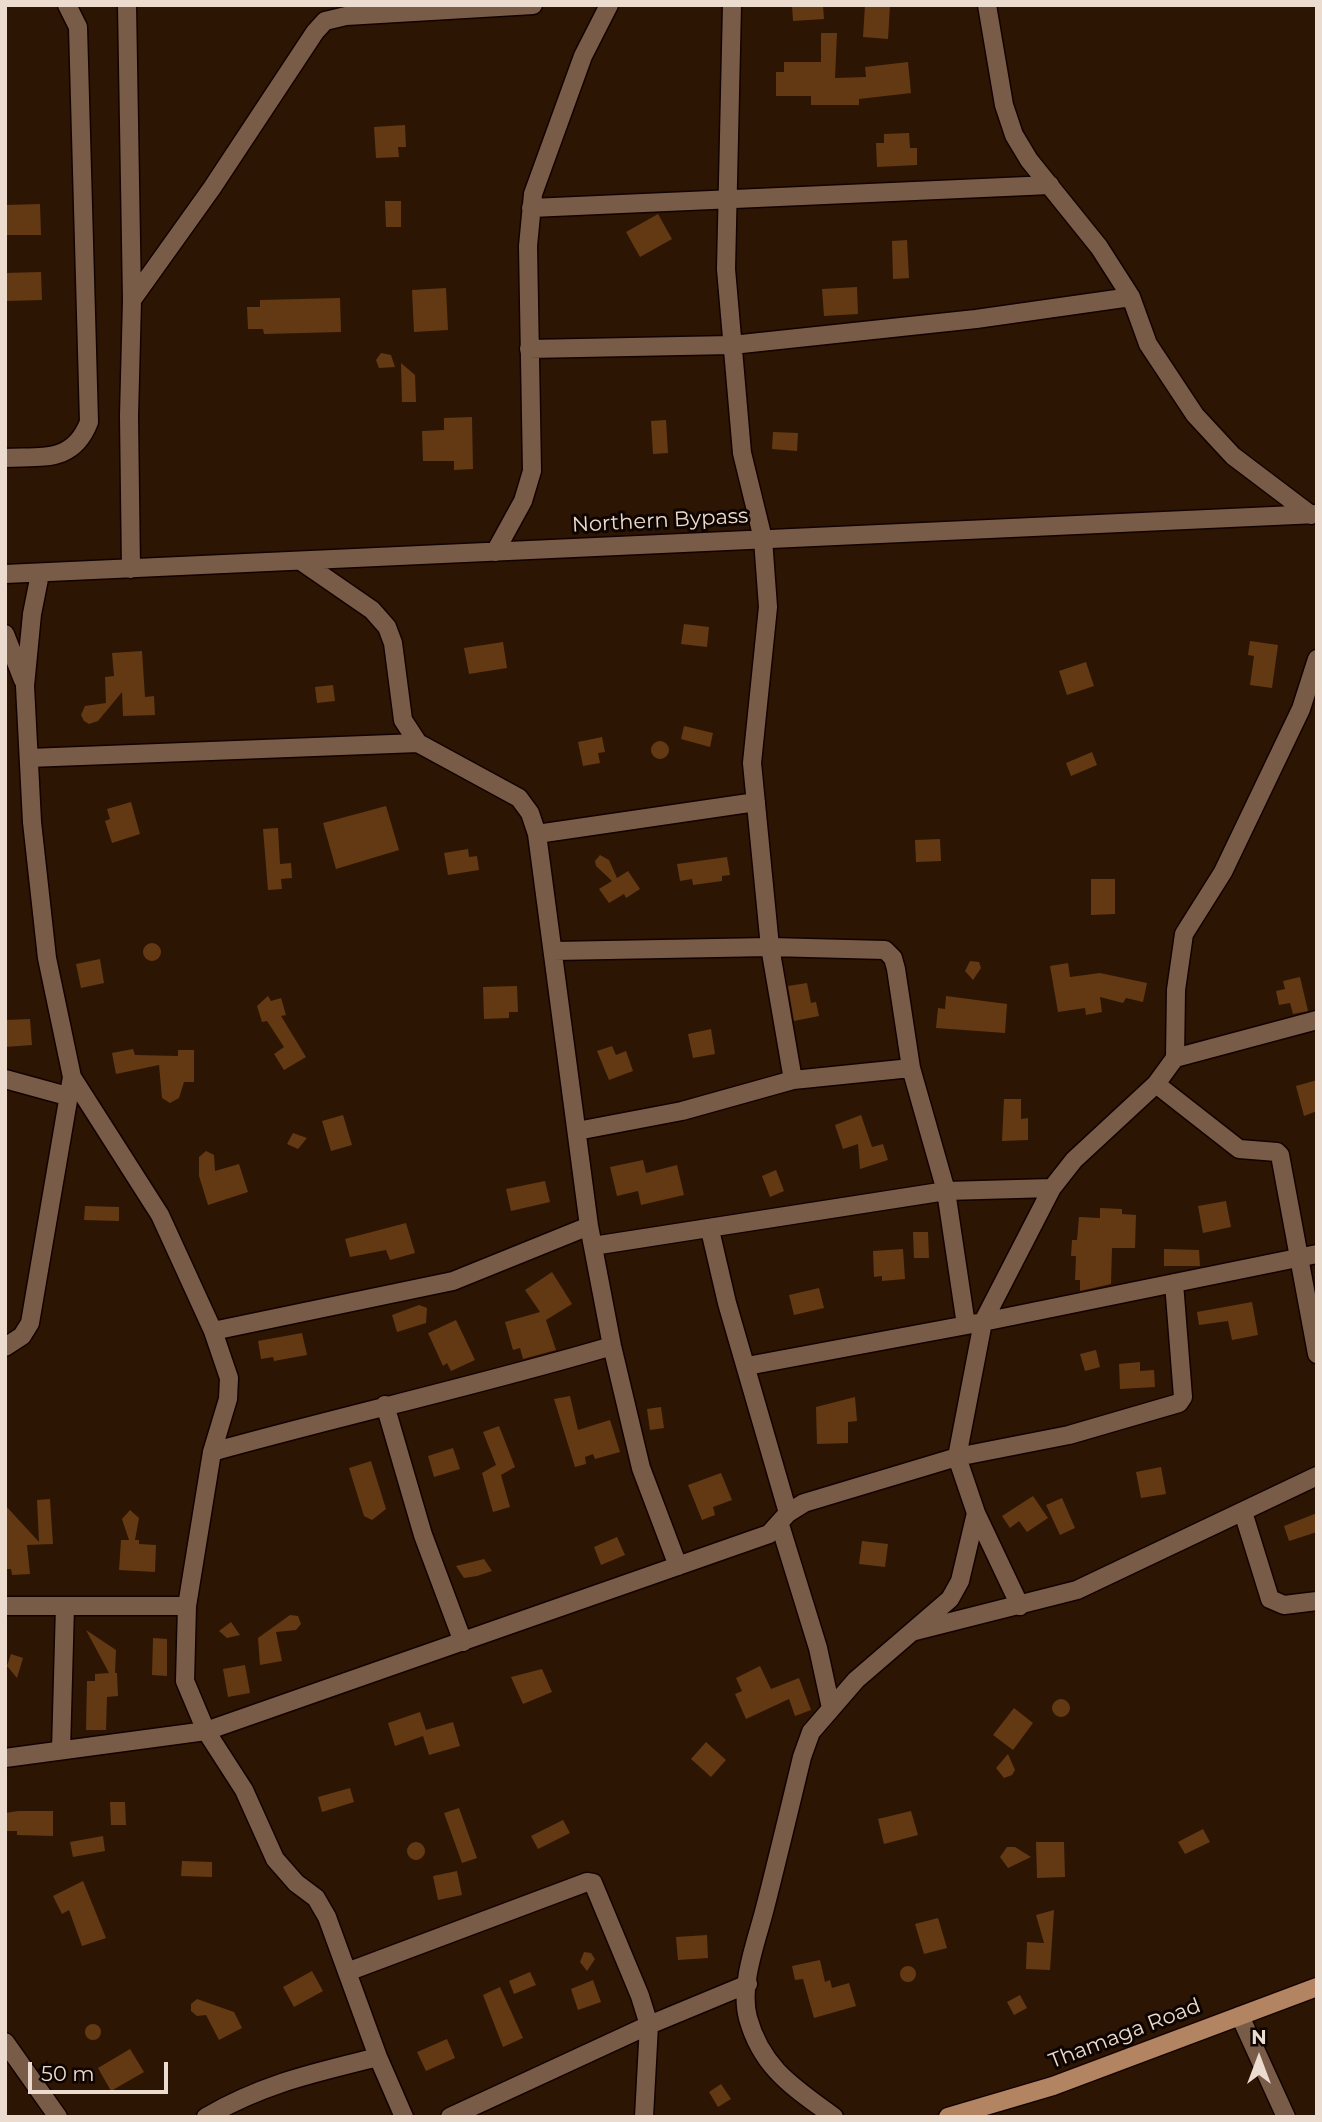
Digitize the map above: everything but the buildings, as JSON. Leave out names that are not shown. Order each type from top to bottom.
[{"type":"main road","name":"Thamaga Road","points":[[948,2117],[1053,2086],[1317,1987]]},
{"type":"street","points":[[5,458],[57,455],[70,450],[82,439],[89,422],[78,27],[67,5]]},
{"type":"street","points":[[127,5],[132,300],[129,416],[131,569]]},
{"type":"street","points":[[132,300],[212,188],[325,13],[346,16],[533,5]]},
{"type":"street","points":[[495,552],[523,501],[532,471],[529,349],[531,208],[537,180],[583,56],[609,5]]},
{"type":"street","points":[[732,5],[726,269],[742,453],[763,539],[768,607],[752,748],[770,947],[793,1080]]},
{"type":"street","points":[[988,5],[1004,106],[1014,135],[1029,160],[1099,247],[1131,297],[1148,344],[1213,438],[1314,514]]},
{"type":"street","points":[[531,208],[729,197],[775,199],[1050,186]]},
{"type":"street","points":[[529,349],[732,345],[976,319],[1131,297]]},
{"type":"street","name":"Northern Bypass","points":[[5,574],[1314,514]]},
{"type":"street","points":[[301,561],[372,610],[387,627],[393,643],[403,720],[418,743],[519,798],[530,813],[537,834],[554,951],[589,1226],[612,1346],[641,1468],[678,1566]]},
{"type":"street","points":[[40,574],[32,614],[25,686],[32,822],[47,958],[72,1077],[160,1215],[213,1331],[229,1378],[228,1399],[212,1452],[187,1606],[185,1681],[206,1731],[244,1790],[275,1859],[296,1883],[316,1898],[327,1917],[378,2057],[404,2117]]},
{"type":"street","points":[[5,634],[25,686]]},
{"type":"street","points":[[974,1324],[1052,1188],[1074,1160],[1156,1084],[1175,1058],[1176,990],[1184,934],[1223,872],[1295,722],[1317,659]]},
{"type":"street","points":[[29,758],[418,743]]},
{"type":"street","points":[[537,834],[756,802]]},
{"type":"street","points":[[554,951],[770,947],[885,950],[893,958],[911,1068],[946,1191],[974,1324],[957,1457],[976,1513],[1020,1606]]},
{"type":"street","points":[[1175,1058],[1317,1020]]},
{"type":"street","points":[[577,1131],[682,1111],[793,1080],[911,1068]]},
{"type":"street","points":[[5,1347],[22,1336],[30,1323],[72,1077]]},
{"type":"street","points":[[5,1079],[67,1096]]},
{"type":"street","points":[[1156,1084],[1239,1149],[1277,1152],[1280,1155],[1309,1256],[1317,1354]]},
{"type":"street","points":[[593,1246],[710,1230],[946,1191],[1052,1188]]},
{"type":"street","points":[[213,1331],[453,1281],[589,1226]]},
{"type":"street","points":[[710,1230],[747,1366],[831,1708]]},
{"type":"street","points":[[747,1366],[974,1324],[1309,1256]]},
{"type":"street","points":[[5,1758],[206,1731],[769,1534],[804,1503],[957,1457],[1069,1435],[1180,1403],[1183,1397],[1174,1283]]},
{"type":"street","points":[[212,1452],[385,1405],[505,1378],[612,1346]]},
{"type":"street","points":[[385,1405],[423,1535],[463,1642]]},
{"type":"street","points":[[912,1632],[1077,1590],[1317,1476]]},
{"type":"street","points":[[1243,1512],[1270,1599],[1284,1605],[1317,1601]]},
{"type":"street","points":[[834,2117],[781,2079],[766,2057],[748,2018],[748,1984],[802,1757],[811,1732],[856,1679],[950,1599],[960,1581],[976,1513]]},
{"type":"street","points":[[5,1606],[187,1606]]},
{"type":"street","points":[[61,1750],[65,1606]]},
{"type":"street","points":[[347,1972],[587,1882],[597,1887],[649,2025],[644,2117]]},
{"type":"street","points":[[450,2117],[649,2025],[748,1984]]},
{"type":"street","points":[[1240,2016],[1286,2117]]},
{"type":"street","points":[[5,2042],[58,2117]]},
{"type":"street","points":[[206,2117],[246,2094],[378,2057]]}]
